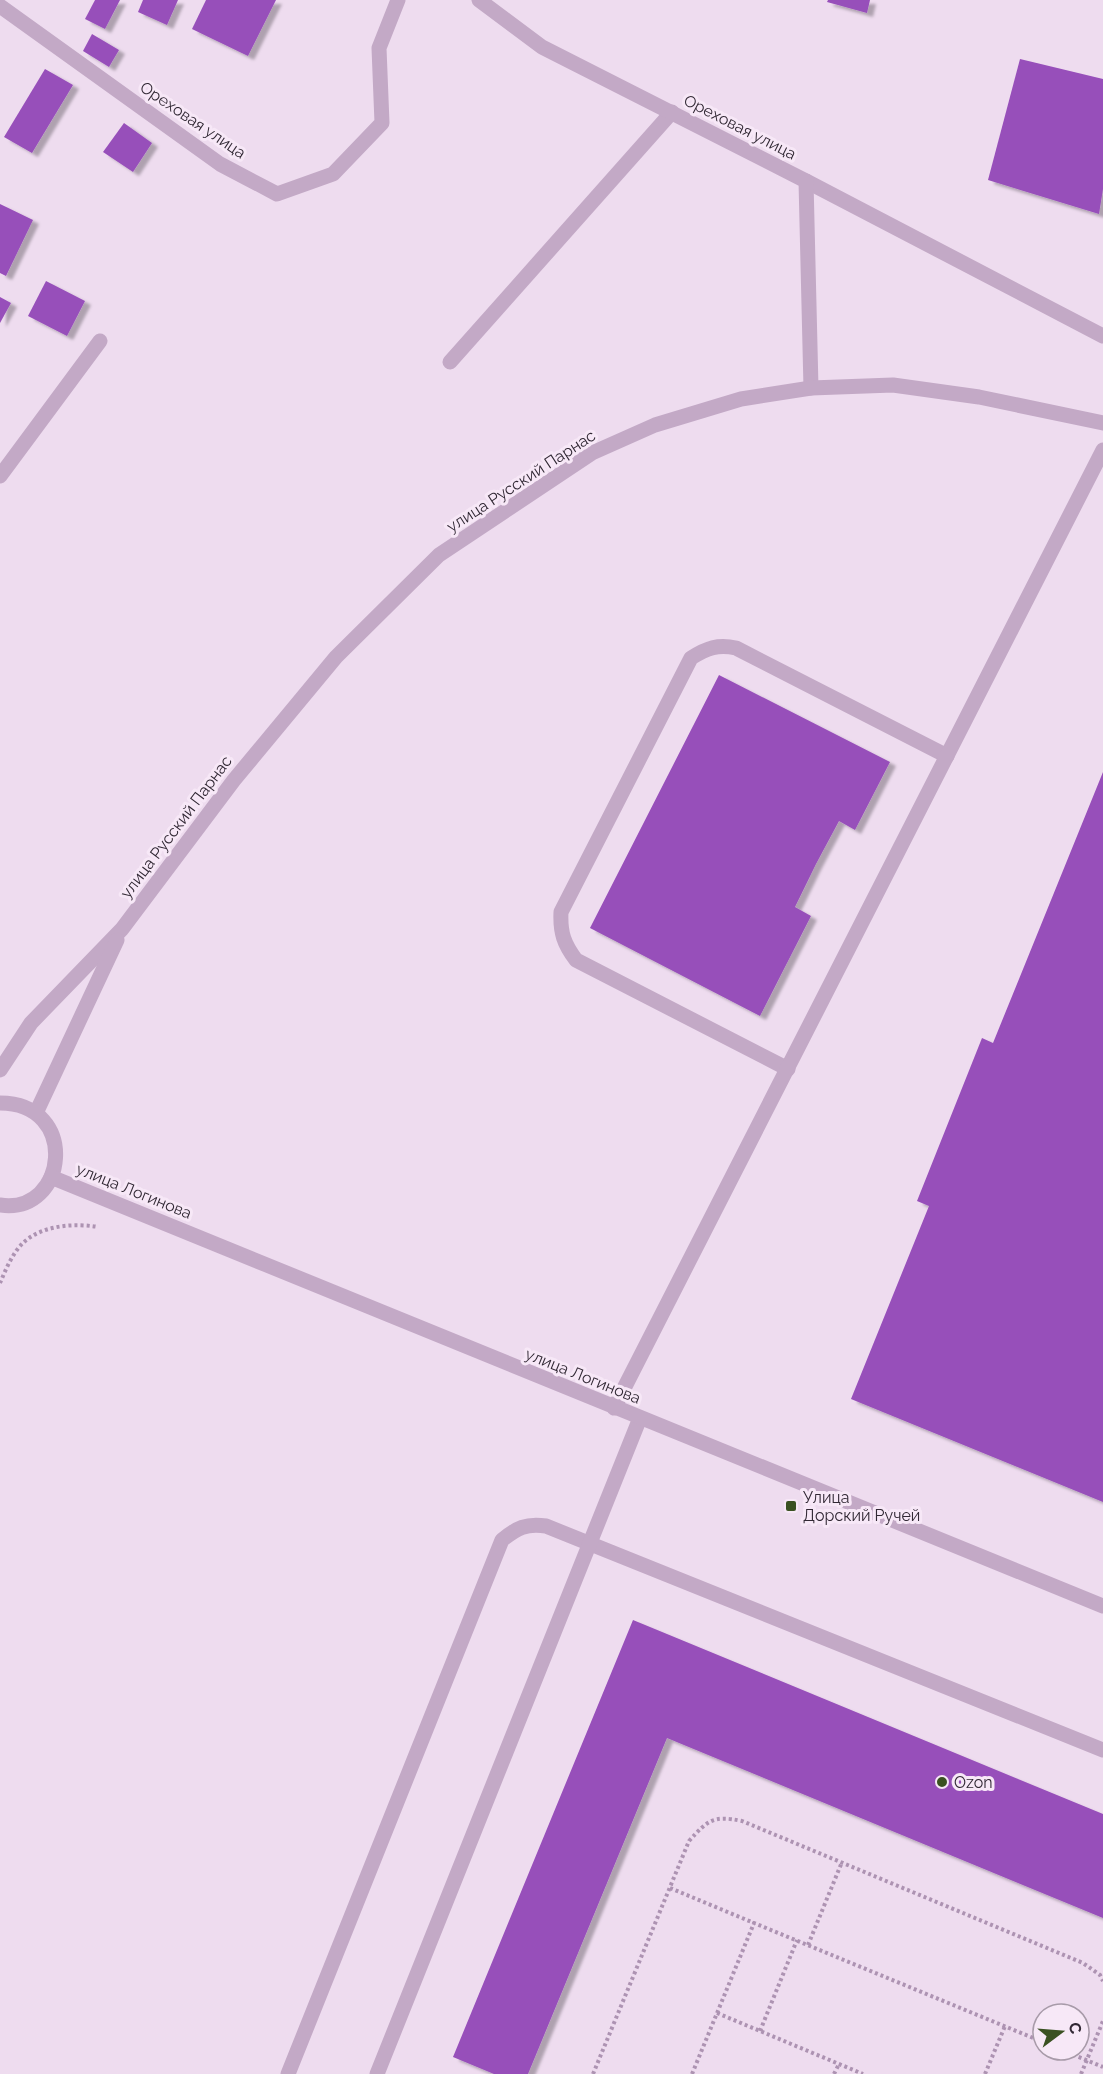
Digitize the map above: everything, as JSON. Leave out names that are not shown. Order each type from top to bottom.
[{"type":"street","name":"Ореховая улица","points":[[0,6],[220,164],[277,194],[333,174],[382,123],[379,48],[398,0]]},
{"type":"street","name":"Ореховая улица","points":[[479,0],[542,47],[806,181],[811,388]]},
{"type":"street","points":[[450,362],[672,112]]},
{"type":"street","points":[[806,181],[1103,336]]},
{"type":"street","points":[[0,476],[100,341]]},
{"type":"street","name":"улица Русский Парнас","points":[[0,1070],[31,1023],[122,929],[234,780],[336,657],[439,555],[592,453],[655,425],[741,399],[811,388],[893,385],[979,397],[1103,423]]},
{"type":"street","points":[[614,1408],[1103,450]]},
{"type":"street","points":[[788,1069],[576,960],[565,944],[561,929],[561,912],[691,658],[706,648],[723,645],[736,648],[947,756]]},
{"type":"street","name":"улица Русский Парнас","points":[[36,1113],[122,929]]},
{"type":"street","points":[[0,1103],[25,1107],[36,1113],[48,1127],[56,1145],[57,1157],[51,1177],[41,1192],[18,1204],[0,1205]]},
{"type":"street","name":"улица Логинова","points":[[51,1177],[1103,1606]]},
{"type":"street","points":[[377,2074],[640,1418]]},
{"type":"street","points":[[288,2074],[502,1540],[517,1528],[531,1524],[546,1526],[1103,1750]]},
{"type":"path","points":[[0,1283],[11,1261],[25,1241],[61,1226],[84,1225],[105,1228]]},
{"type":"path","points":[[593,2074],[689,1841],[707,1821],[723,1817],[742,1821],[1083,1963],[1100,1975],[1103,1981]]},
{"type":"path","points":[[808,1945],[842,1862]]},
{"type":"path","points":[[670,1888],[1031,2037]]},
{"type":"path","points":[[692,2074],[754,1923]]},
{"type":"path","points":[[760,2031],[797,1940]]},
{"type":"path","points":[[717,2013],[863,2074]]},
{"type":"path","points":[[1091,2050],[1103,2021]]},
{"type":"path","points":[[985,2074],[1005,2026]]},
{"type":"path","points":[[834,2074],[839,2064]]},
{"type":"building","points":[[95,0],[120,0],[105,29],[85,19]]},
{"type":"building","points":[[143,0],[178,0],[167,25],[138,12]]},
{"type":"building","points":[[206,0],[276,0],[248,56],[192,29]]},
{"type":"building","points":[[828,0],[870,0],[867,13],[827,2]]},
{"type":"building","points":[[92,34],[119,50],[109,67],[83,51]]},
{"type":"building","points":[[1020,59],[1103,79],[1103,189],[1099,214],[988,180]]},
{"type":"building","points":[[45,69],[73,85],[32,153],[4,137]]},
{"type":"building","points":[[124,123],[152,143],[133,172],[103,152]]},
{"type":"building","points":[[0,204],[33,220],[6,276],[0,273]]},
{"type":"building","points":[[46,281],[85,301],[67,336],[28,316]]},
{"type":"building","points":[[0,297],[11,303],[0,323]]},
{"type":"building","points":[[719,675],[890,762],[855,830],[839,821],[816,864],[795,907],[811,916],[760,1016],[590,928]]},
{"type":"building","points":[[1103,772],[1103,1502],[851,1399],[929,1206],[917,1201],[982,1038],[993,1043]]},
{"type":"building","points":[[633,1620],[1103,1814],[1103,1918],[667,1738],[528,2074],[494,2074],[453,2057]]},
{"type":"place","name":"Улица Дорский Ручей","points":[[791,1506]]},
{"type":"place","name":"Ozon","points":[[942,1782]]}]
